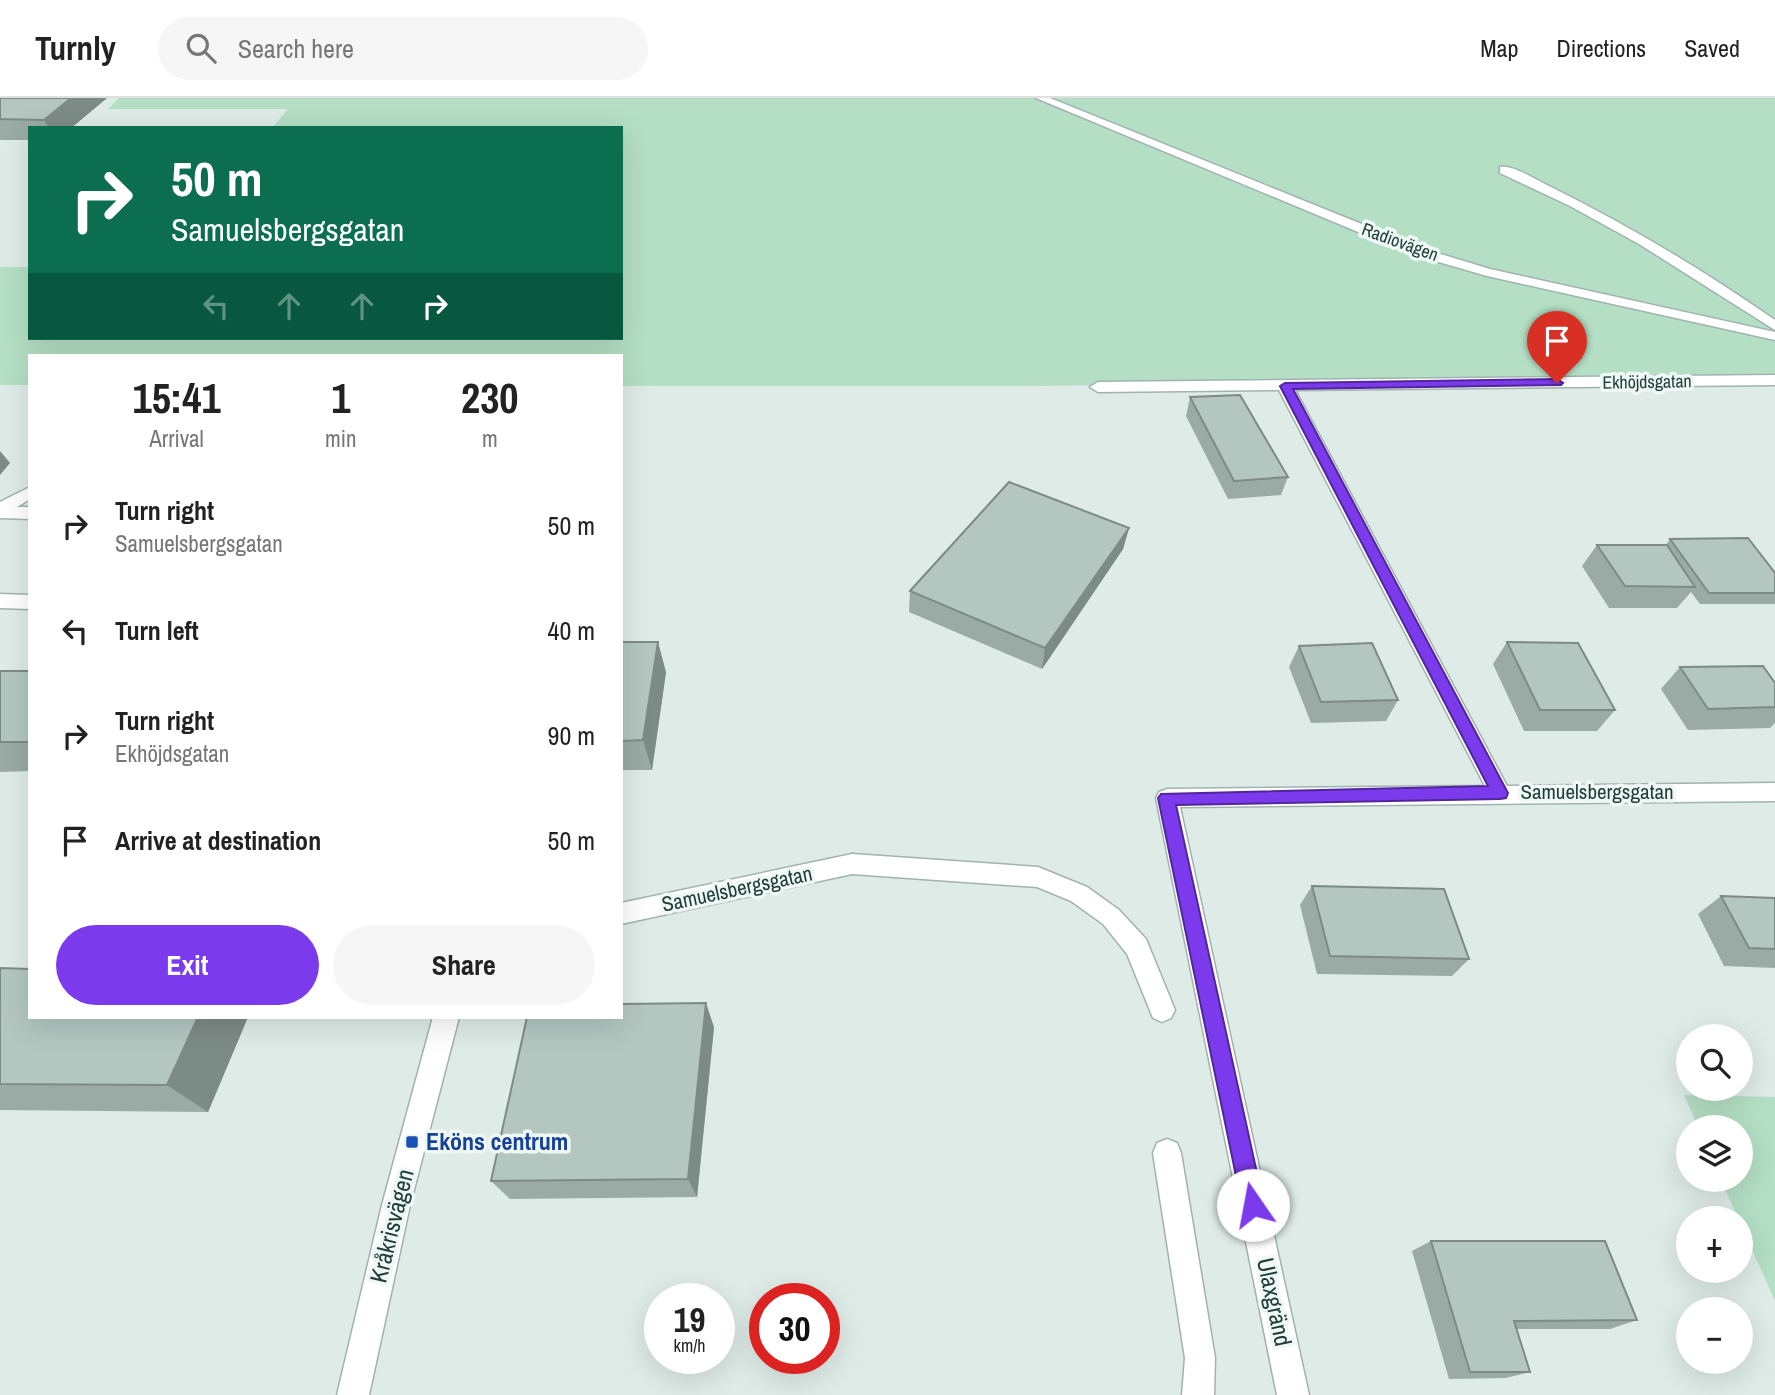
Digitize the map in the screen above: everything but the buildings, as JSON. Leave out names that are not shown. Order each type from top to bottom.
[{"type":"street","name":"Radiovägen","points":[[1041,98],[1416,251],[1487,272],[1775,336]]},
{"type":"street","points":[[1504,170],[1568,198],[1698,274],[1775,326]]},
{"type":"street","name":"Ekhöjdsgatan","points":[[1098,387],[1775,380]]},
{"type":"street","points":[[1285,386],[1500,793]]},
{"type":"street","points":[[0,510],[28,493]]},
{"type":"street","points":[[0,510],[28,513]]},
{"type":"street","points":[[0,601],[28,602]]},
{"type":"street","name":"Samuelsbergsgatan","points":[[1167,798],[1775,792]]},
{"type":"street","name":"Ulaxgränd","points":[[1167,798],[1293,1395]]},
{"type":"street","name":"Samuelsbergsgatan","points":[[623,914],[852,864],[1038,877],[1079,894],[1111,917],[1137,947],[1162,1010]]},
{"type":"street","name":"Kråkrisvägen","points":[[353,1395],[396,1205],[445,1019]]},
{"type":"street","points":[[1167,1153],[1200,1358],[1198,1395]]},
{"type":"green space","points":[[119,98],[1775,98],[1775,379],[1022,386],[623,386],[623,354],[28,354],[28,385],[0,385],[0,267],[28,267],[28,340],[623,340],[623,126],[274,126],[288,109],[108,109]]},
{"type":"green space","points":[[1753,1097],[1775,1097],[1775,1301],[1753,1252],[1753,1206],[1733,1206],[1726,1192],[1753,1192],[1753,1115],[1693,1115],[1687,1101],[1753,1101]]},
{"type":"place","name":"Eköns centrum","points":[[412,1142]]},
{"type":"route","points":[[1253,1205],[1167,798],[1500,793],[1285,386],[1557,383]]}]
